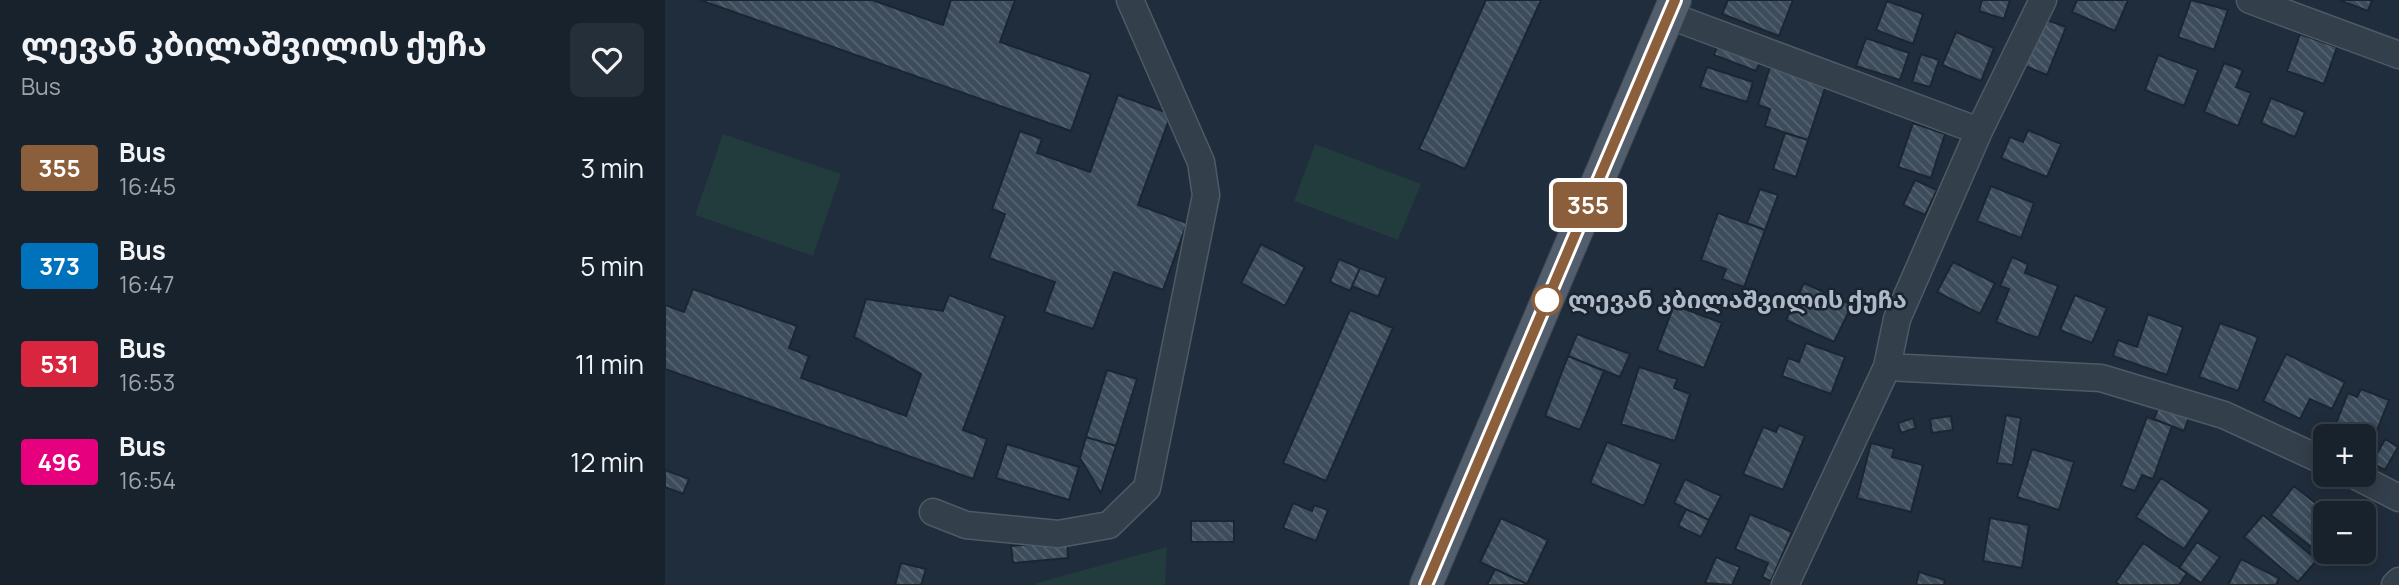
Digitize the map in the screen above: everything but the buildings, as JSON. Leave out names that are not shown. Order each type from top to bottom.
[{"type":"main road","points":[[1426,585],[1672,7]]},
{"type":"street","points":[[933,512],[966,525],[1058,534],[1109,525],[1147,488],[1206,195],[1201,162],[1130,0]]},
{"type":"street","points":[[1785,585],[1887,367],[1897,319],[1979,131],[2043,0]]},
{"type":"street","points":[[2250,0],[2399,55]]},
{"type":"street","points":[[1672,7],[1979,131]]},
{"type":"street","points":[[1887,367],[2101,379],[2224,415],[2313,456]]},
{"type":"street","points":[[2376,486],[2399,498]]},
{"type":"green space","points":[[723,134],[841,174],[813,256],[695,215]]},
{"type":"green space","points":[[1315,144],[1421,184],[1398,240],[1294,201]]},
{"type":"green space","points":[[1167,547],[1165,585],[1036,585],[1037,583]]},
{"type":"bus line","name":"355","points":[[1426,585],[1675,0]]},
{"type":"place","name":"ლევან კბილაშვილის ქუჩა","points":[[1547,300]]}]
